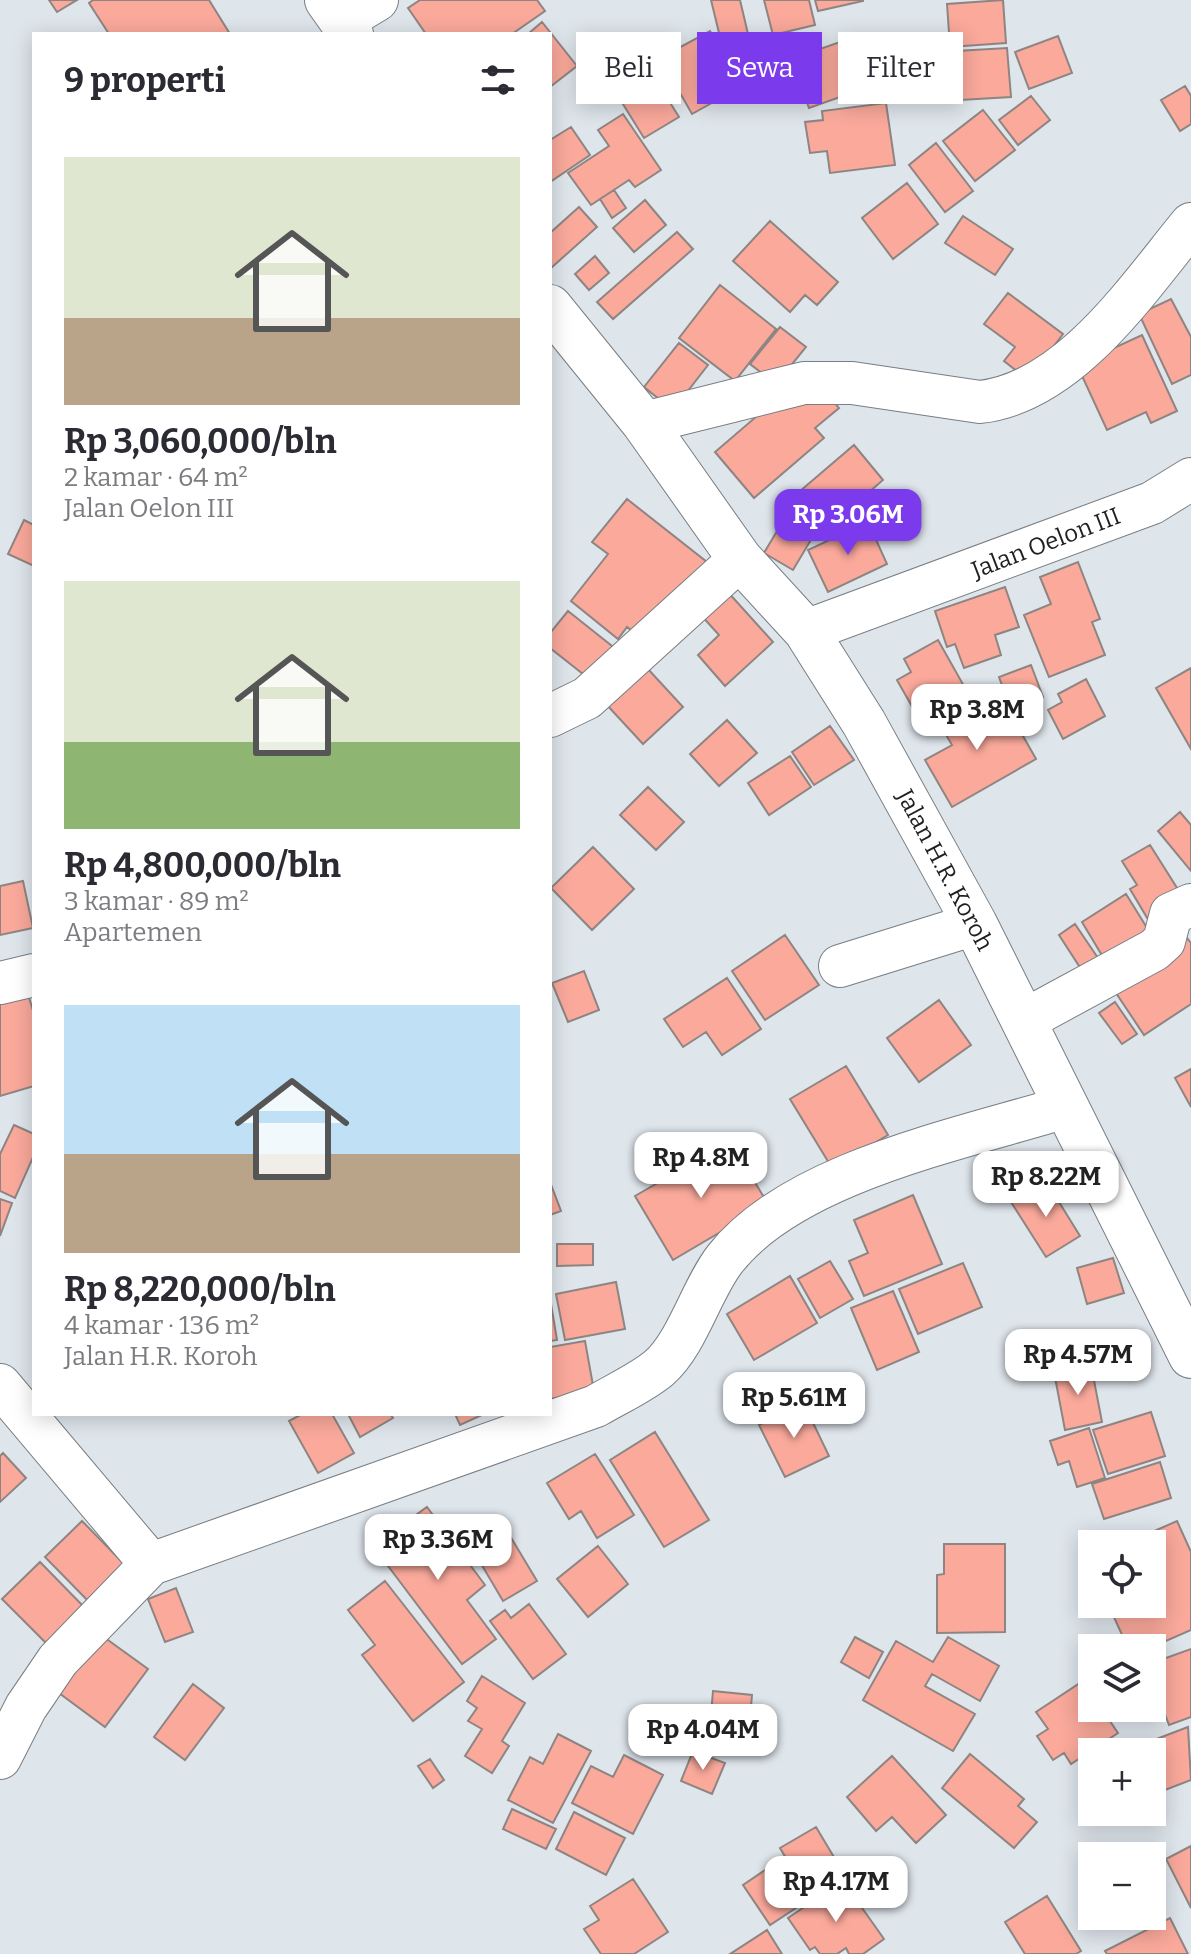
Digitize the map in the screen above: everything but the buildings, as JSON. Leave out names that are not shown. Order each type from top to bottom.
[{"type":"main road","name":"Jalan H.R. Koroh","points":[[552,309],[644,423],[740,559],[806,631],[864,723],[975,924],[1191,1356]]},
{"type":"street","points":[[644,423],[804,383],[852,383],[980,402],[997,400],[1051,373],[1101,332],[1191,224]]},
{"type":"street","name":"Jalan Oelon III","points":[[806,631],[1152,503],[1191,479]]},
{"type":"street","points":[[552,715],[587,698],[740,559]]},
{"type":"street","points":[[1023,1021],[1154,950],[1164,941],[1171,914],[1191,905]]},
{"type":"street","points":[[840,966],[975,924]]},
{"type":"street","points":[[0,983],[32,975]]},
{"type":"street","points":[[0,1758],[26,1707],[58,1660],[151,1564],[596,1406],[660,1367],[694,1317],[725,1259],[779,1210],[832,1179],[1065,1107]]},
{"type":"street","points":[[0,1385],[50,1440],[151,1564]]}]
